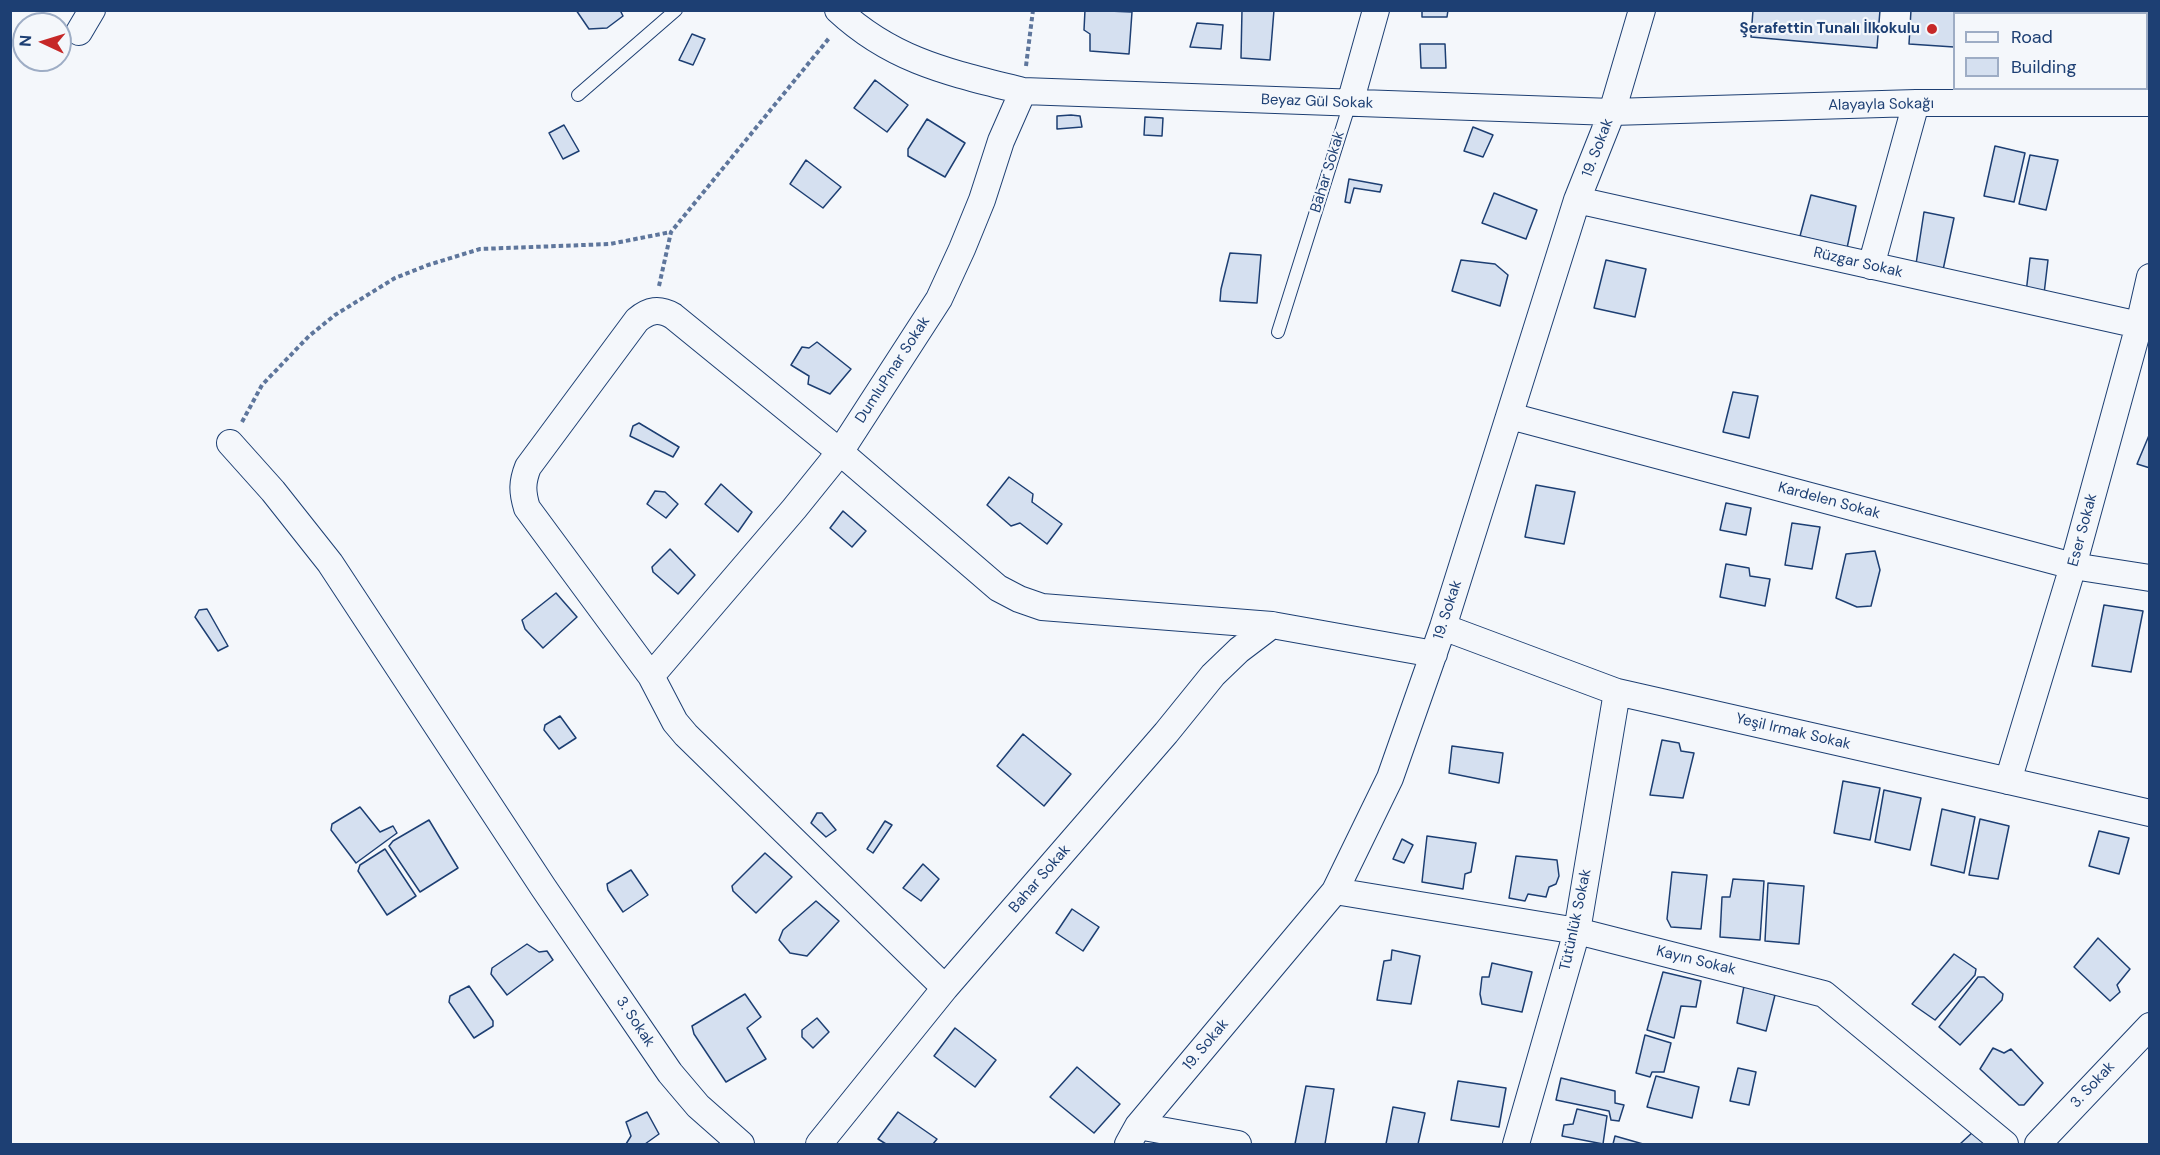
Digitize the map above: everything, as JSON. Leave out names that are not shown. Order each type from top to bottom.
[{"type":"street","name":"Bahar Sokak","points":[[1350,103],[1377,10]]},
{"type":"street","name":"19. Sokak","points":[[1133,1136],[1335,891],[1390,778],[1443,627],[1577,200],[1612,112],[1642,10]]},
{"type":"street","name":"Beyaz Gül Sokak","points":[[842,14],[884,45],[911,59],[941,71],[1023,91],[1612,112]]},
{"type":"street","name":"DumluPınar Sokak","points":[[651,676],[840,452],[939,299],[982,200],[1001,141],[1023,91]]},
{"type":"street","name":"Alayayla Sokağı","points":[[1612,112],[1916,104],[2079,96],[2150,103]]},
{"type":"street","points":[[1871,266],[1916,104]]},
{"type":"street","name":"Rüzgar Sokak","points":[[1577,200],[2139,325]]},
{"type":"street","name":"Eser Sokak","points":[[2008,781],[2073,566],[2150,277]]},
{"type":"street","points":[[945,988],[686,735],[675,722],[651,676],[527,508],[523,494],[523,480],[528,466],[645,313],[653,310],[673,316],[840,452],[998,588],[1018,599],[1042,607],[1272,625],[1434,654]]},
{"type":"street","name":"Kardelen Sokak","points":[[1510,416],[2073,566],[2150,578]]},
{"type":"street","name":"3. Sokak","points":[[230,443],[273,491],[330,563],[543,887],[670,1073],[698,1106],[741,1144]]},
{"type":"street","name":"Bahar Sokak","points":[[819,1144],[945,988],[1166,733],[1213,675],[1239,650],[1272,625]]},
{"type":"street","name":"Yeşil Irmak Sokak","points":[[1443,627],[1617,692],[2150,813]]},
{"type":"street","name":"Tütünlük Sokak","points":[[1516,1144],[1577,931],[1617,692]]},
{"type":"street","name":"Kayın Sokak","points":[[1335,891],[1577,931],[1824,994],[2006,1144]]},
{"type":"street","name":"3. Sokak","points":[[2038,1144],[2150,1026]]},
{"type":"street","points":[[1133,1136],[1238,1144]]},
{"type":"lane","points":[[578,95],[676,10]]},
{"type":"lane","name":"Bahar Sokak","points":[[1278,332],[1350,103]]},
{"type":"path","points":[[1023,91],[1033,10]]},
{"type":"path","points":[[653,310],[671,232],[842,14]]},
{"type":"path","points":[[230,443],[262,386],[284,360],[335,315],[395,278],[480,249],[610,244],[671,232]]},
{"type":"building","points":[[576,10],[620,10],[623,16],[607,28],[589,29]]},
{"type":"building","points":[[1085,10],[1132,12],[1129,54],[1090,51],[1090,34],[1084,30]]},
{"type":"building","points":[[1242,10],[1274,10],[1270,60],[1241,58]]},
{"type":"building","points":[[1422,10],[1448,10],[1447,17],[1422,17]]},
{"type":"building","points":[[1753,10],[1880,10],[1877,48],[1751,37]]},
{"type":"building","name":"Şerafettin Tunalı İlkokulu","points":[[1911,10],[2055,10],[2054,12],[1953,12],[1953,47],[1909,44]]},
{"type":"building","points":[[1197,23],[1223,25],[1221,49],[1190,47]]},
{"type":"building","points":[[692,34],[705,39],[693,65],[679,60]]},
{"type":"building","points":[[1420,44],[1445,44],[1446,68],[1421,68]]},
{"type":"building","points":[[875,80],[908,105],[887,132],[854,108]]},
{"type":"building","points":[[1057,116],[1080,116],[1082,127],[1057,129]]},
{"type":"building","points":[[1145,117],[1163,118],[1162,136],[1144,135]]},
{"type":"building","points":[[927,119],[965,143],[945,177],[908,156],[908,149]]},
{"type":"building","points":[[564,125],[579,151],[563,159],[549,133]]},
{"type":"building","points":[[1473,127],[1493,135],[1483,157],[1464,151]]},
{"type":"building","points":[[1995,146],[2025,153],[2014,202],[1984,196]]},
{"type":"building","points":[[2030,155],[2058,160],[2046,210],[2019,204]]},
{"type":"building","points":[[806,160],[841,187],[823,208],[790,184]]},
{"type":"building","points":[[1349,179],[1382,185],[1380,192],[1354,188],[1350,203],[1345,202]]},
{"type":"building","points":[[1494,193],[1537,210],[1526,239],[1482,223]]},
{"type":"building","points":[[1811,195],[1856,206],[1847,248],[1800,236]]},
{"type":"building","points":[[1924,212],[1954,218],[1943,270],[1916,264]]},
{"type":"building","points":[[1230,253],[1261,255],[1257,303],[1220,301]]},
{"type":"building","points":[[2030,258],[2048,260],[2044,294],[2026,293]]},
{"type":"building","points":[[1461,260],[1495,264],[1508,275],[1500,306],[1452,291]]},
{"type":"building","points":[[1606,260],[1646,269],[1635,317],[1594,308]]},
{"type":"building","points":[[817,342],[851,369],[830,394],[808,384],[809,376],[791,365],[802,347],[809,348]]},
{"type":"building","points":[[1733,392],[1758,396],[1749,438],[1723,432]]},
{"type":"building","points":[[639,423],[679,447],[673,457],[630,436],[633,426]]},
{"type":"building","points":[[2150,433],[2150,468],[2137,464]]},
{"type":"building","points":[[1009,477],[1033,494],[1032,502],[1062,524],[1047,544],[1020,523],[1011,526],[987,505]]},
{"type":"building","points":[[721,484],[752,512],[738,532],[705,504]]},
{"type":"building","points":[[1536,485],[1575,492],[1564,544],[1525,537]]},
{"type":"building","points":[[655,491],[665,492],[678,504],[666,518],[647,504]]},
{"type":"building","points":[[1726,503],[1751,508],[1746,535],[1720,530]]},
{"type":"building","points":[[843,511],[866,531],[852,547],[830,528]]},
{"type":"building","points":[[1792,523],[1820,527],[1812,569],[1785,565]]},
{"type":"building","points":[[670,549],[695,575],[678,594],[653,572],[652,567]]},
{"type":"building","points":[[1875,551],[1880,570],[1871,606],[1857,607],[1836,598],[1846,554]]},
{"type":"building","points":[[1726,564],[1749,568],[1750,576],[1770,579],[1765,606],[1720,597]]},
{"type":"building","points":[[556,593],[577,617],[543,648],[525,629],[522,620]]},
{"type":"building","points":[[2104,605],[2143,611],[2131,672],[2092,666]]},
{"type":"building","points":[[207,609],[228,646],[218,651],[195,617],[199,610]]},
{"type":"building","points":[[560,716],[576,738],[559,749],[544,730],[545,725]]},
{"type":"building","points":[[1023,734],[1071,774],[1044,806],[997,766]]},
{"type":"building","points":[[1662,740],[1679,743],[1681,751],[1694,753],[1683,798],[1650,795]]},
{"type":"building","points":[[1452,746],[1503,753],[1499,783],[1449,773]]},
{"type":"building","points":[[1843,781],[1880,788],[1870,840],[1834,833]]},
{"type":"building","points":[[1884,790],[1921,798],[1910,850],[1875,842]]},
{"type":"building","points":[[360,807],[380,832],[393,826],[397,833],[356,863],[331,830],[332,824]]},
{"type":"building","points":[[1942,809],[1975,817],[1964,873],[1931,865]]},
{"type":"building","points":[[817,813],[822,813],[836,830],[826,837],[811,823]]},
{"type":"building","points":[[1980,819],[2009,826],[1998,879],[1969,875]]},
{"type":"building","points":[[429,820],[458,868],[420,892],[389,846],[393,841]]},
{"type":"building","points":[[885,821],[892,825],[873,853],[867,849]]},
{"type":"building","points":[[2099,831],[2129,838],[2119,874],[2089,866]]},
{"type":"building","points":[[1427,836],[1476,843],[1471,872],[1465,874],[1463,889],[1422,882]]},
{"type":"building","points":[[1402,839],[1413,845],[1404,863],[1393,859]]},
{"type":"building","points":[[385,849],[416,896],[387,915],[358,871],[360,865]]},
{"type":"building","points":[[765,853],[792,877],[756,913],[733,891],[732,886]]},
{"type":"building","points":[[1516,856],[1557,860],[1559,876],[1556,884],[1549,887],[1546,897],[1528,894],[1525,901],[1509,898]]},
{"type":"building","points":[[923,864],[939,879],[921,901],[903,888]]},
{"type":"building","points":[[631,870],[648,895],[623,912],[608,890],[607,884]]},
{"type":"building","points":[[1672,872],[1707,875],[1701,929],[1671,927],[1667,919]]},
{"type":"building","points":[[1733,879],[1764,881],[1760,940],[1720,937],[1722,897],[1730,897]]},
{"type":"building","points":[[1768,883],[1804,886],[1799,944],[1765,941]]},
{"type":"building","points":[[816,901],[839,921],[807,956],[790,953],[779,940],[783,930]]},
{"type":"building","points":[[1072,909],[1099,927],[1083,951],[1056,933]]},
{"type":"building","points":[[2098,938],[2130,969],[2117,985],[2120,992],[2110,1001],[2074,967]]},
{"type":"building","points":[[527,944],[539,952],[547,951],[553,960],[507,995],[491,974],[492,968]]},
{"type":"building","points":[[1392,950],[1420,956],[1411,1004],[1377,1000],[1384,961],[1391,960]]},
{"type":"building","points":[[1954,954],[1976,969],[1975,975],[1935,1020],[1912,1004]]},
{"type":"building","points":[[1492,963],[1532,972],[1522,1012],[1482,1004],[1480,994],[1482,977],[1489,977]]},
{"type":"building","points":[[1663,972],[1701,981],[1696,1007],[1681,1006],[1674,1038],[1647,1030]]},
{"type":"building","points":[[1978,977],[1984,977],[2003,994],[2002,1000],[1960,1045],[1939,1027]]},
{"type":"building","points":[[469,986],[493,1021],[493,1026],[474,1038],[449,1002],[450,996]]},
{"type":"building","points":[[1744,986],[1775,995],[1766,1031],[1737,1023]]},
{"type":"building","points":[[745,994],[761,1017],[747,1028],[766,1059],[726,1082],[694,1034],[692,1026]]},
{"type":"building","points":[[817,1018],[829,1032],[813,1048],[802,1037],[802,1030]]},
{"type":"building","points":[[955,1028],[996,1060],[975,1087],[934,1056]]},
{"type":"building","points":[[1645,1035],[1671,1043],[1664,1072],[1652,1072],[1650,1077],[1636,1073]]},
{"type":"building","points":[[1993,1048],[2004,1053],[2011,1049],[2043,1083],[2024,1105],[2019,1105],[1980,1069]]},
{"type":"building","points":[[1077,1067],[1120,1104],[1094,1133],[1050,1097]]},
{"type":"building","points":[[1738,1068],[1756,1072],[1749,1105],[1730,1101]]},
{"type":"building","points":[[1656,1076],[1699,1087],[1692,1118],[1647,1107]]},
{"type":"building","points":[[1561,1078],[1615,1091],[1615,1103],[1624,1105],[1619,1121],[1611,1120],[1609,1111],[1556,1100]]},
{"type":"building","points":[[1458,1081],[1506,1088],[1499,1127],[1451,1120]]},
{"type":"building","points":[[1306,1086],[1334,1089],[1325,1144],[1295,1144]]},
{"type":"building","points":[[1393,1107],[1425,1113],[1418,1144],[1386,1144]]},
{"type":"building","points":[[1577,1109],[1607,1116],[1603,1144],[1562,1136],[1564,1125],[1573,1124]]},
{"type":"building","points":[[647,1112],[659,1134],[645,1144],[626,1144],[631,1136],[626,1122]]},
{"type":"building","points":[[898,1112],[937,1139],[933,1144],[886,1144],[878,1139]]},
{"type":"building","points":[[1974,1131],[1990,1144],[1960,1144]]},
{"type":"building","points":[[1615,1136],[1643,1144],[1613,1144]]},
{"type":"place","name":"Şerafettin Tunalı İlkokulu","points":[[1932,29]]}]
